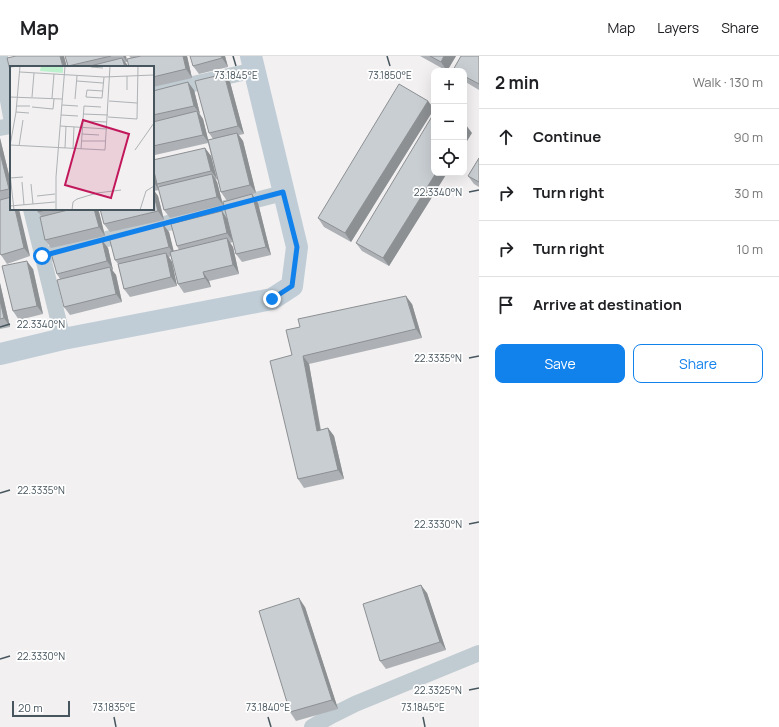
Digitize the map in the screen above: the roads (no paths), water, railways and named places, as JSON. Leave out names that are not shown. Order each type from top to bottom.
[{"type":"street","points":[[6,60],[10,106]]},
{"type":"street","points":[[0,354],[63,339],[272,299],[292,286],[297,247],[253,63],[154,93]]},
{"type":"street","points":[[0,128],[10,126]]},
{"type":"street","points":[[42,256],[283,192]]},
{"type":"street","points":[[31,210],[63,339]]},
{"type":"street","points":[[312,727],[355,704],[479,653]]}]
